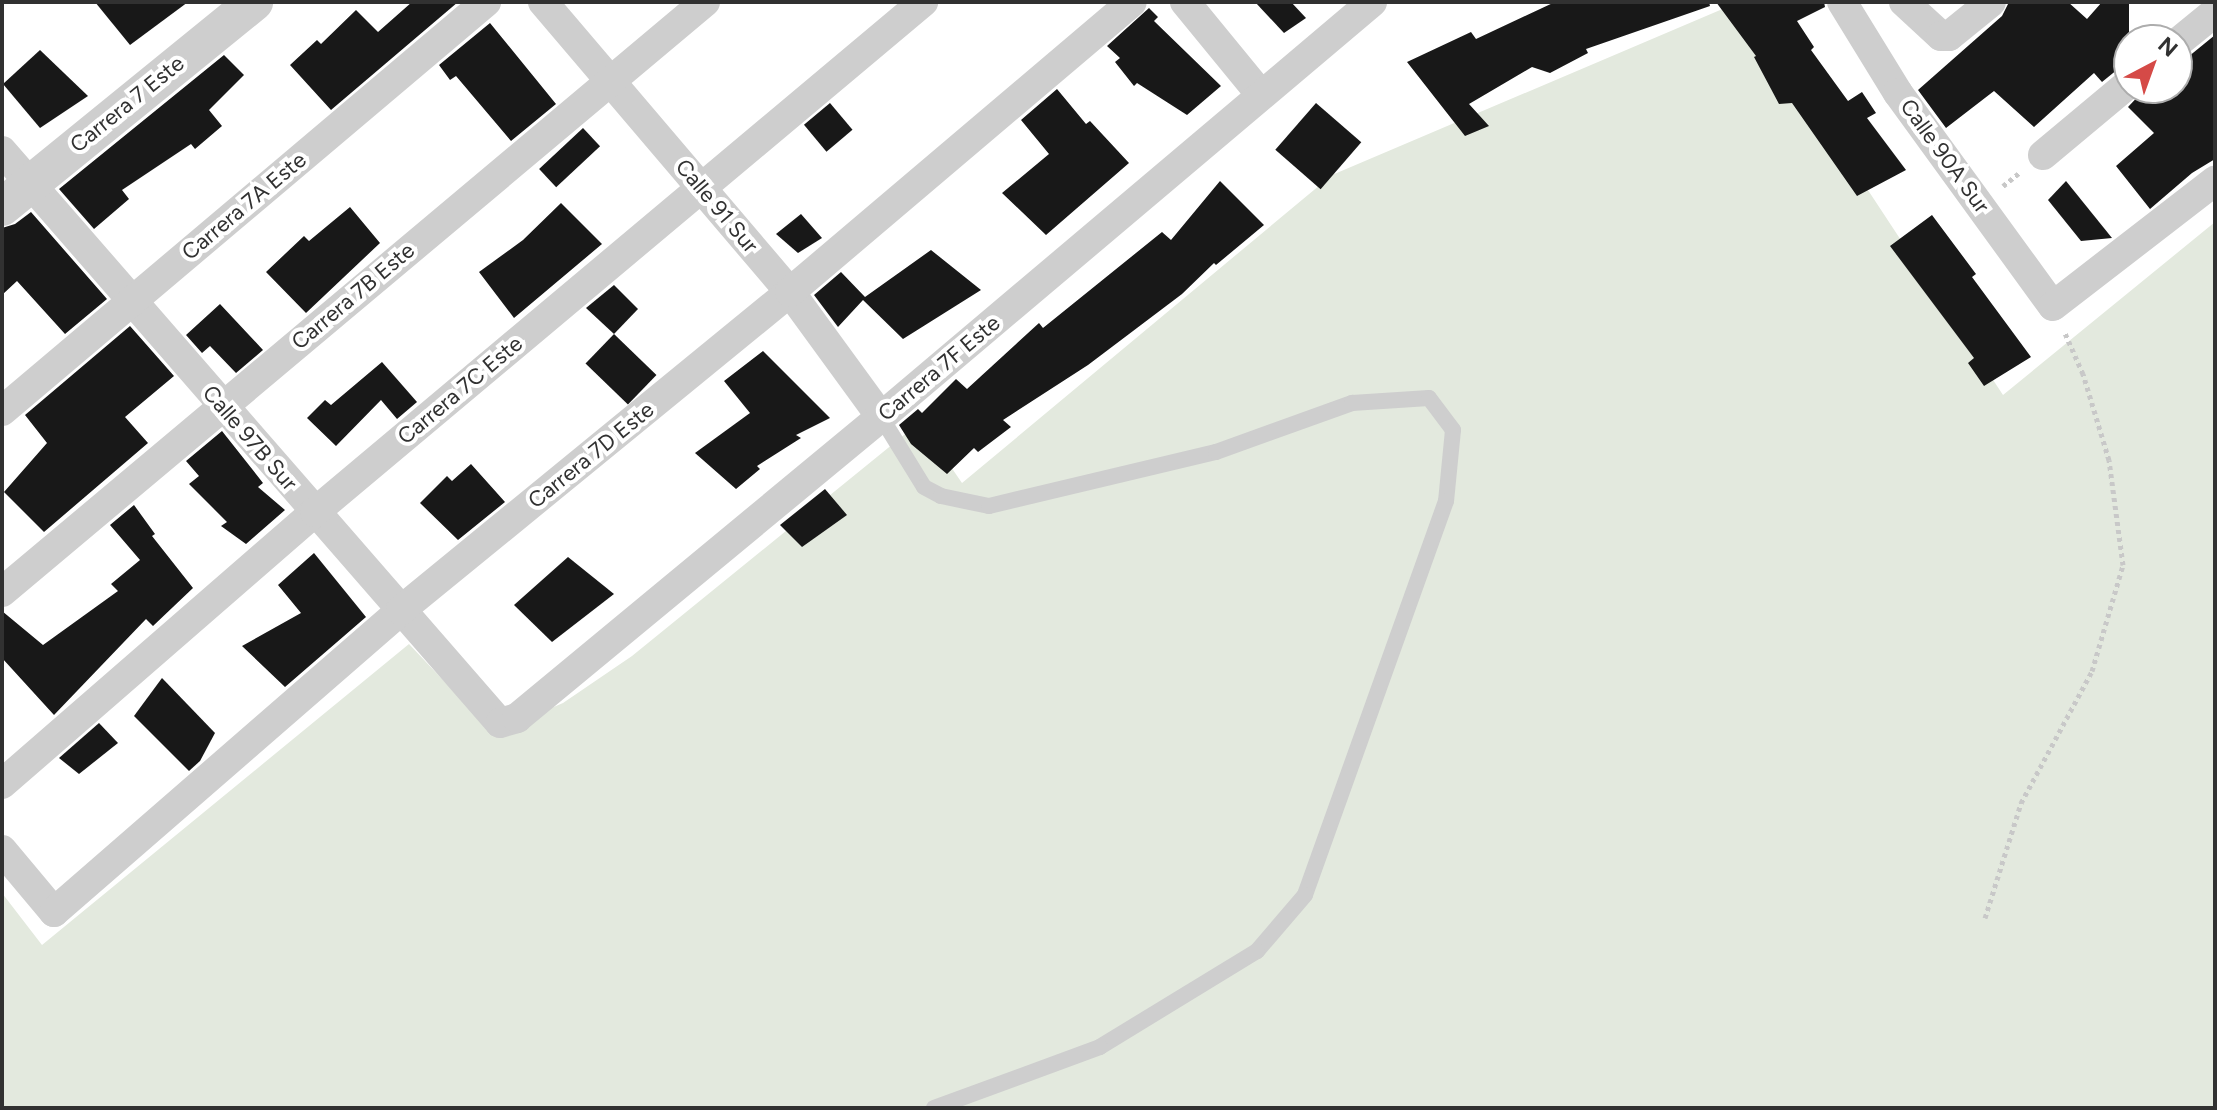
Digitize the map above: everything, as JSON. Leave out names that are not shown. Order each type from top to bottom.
[{"type":"street","name":"Carrera 7 Este","points":[[15,196],[254,2]]},
{"type":"street","name":"Carrera 7A Este","points":[[2,411],[486,2]]},
{"type":"street","name":"Calle 91 Sur","points":[[543,2],[790,292],[881,417]]},
{"type":"street","name":"Carrera 7B Este","points":[[2,592],[705,2]]},
{"type":"street","name":"Carrera 7C Este","points":[[2,784],[315,512],[923,2]]},
{"type":"street","name":"Carrera 7D Este","points":[[2,850],[54,912],[401,610],[790,292],[1132,2]]},
{"type":"street","points":[[1185,2],[1261,95]]},
{"type":"street","name":"Carrera 7F Este","points":[[500,723],[517,718],[881,417],[1372,2]]},
{"type":"street","name":"Calle 90A Sur","points":[[1842,2],[1898,93],[2053,306]]},
{"type":"street","points":[[1904,2],[1941,36],[1949,36],[1991,2]]},
{"type":"street","points":[[2193,30],[2215,12]]},
{"type":"street","points":[[2043,155],[2113,96]]},
{"type":"street","name":"Calle 97B Sur","points":[[2,151],[15,196],[130,302],[500,723]]},
{"type":"street","points":[[2053,306],[2215,181]]},
{"type":"lane","points":[[881,417],[924,487],[941,496],[989,506],[1216,452],[1352,403],[1429,398],[1453,430],[1446,501],[1305,895],[1257,951],[1100,1047],[934,1108]]},
{"type":"path","points":[[1980,203],[2043,155]]},
{"type":"path","points":[[1985,918],[2021,803],[2092,671],[2123,565],[2109,460],[2083,374],[2053,306]]},
{"type":"shaded area","points":[[1744,2],[2003,395],[2215,222],[2215,1108],[2,1108],[2,893],[42,945],[409,644],[493,733],[563,703],[632,656],[920,422],[962,483],[1332,175]]},
{"type":"building","points":[[95,2],[188,2],[130,45]]},
{"type":"building","points":[[412,2],[458,2],[331,110],[290,65],[317,40],[321,44],[356,10],[378,32]]},
{"type":"building","points":[[1255,2],[1291,2],[1306,18],[1284,33]]},
{"type":"building","points":[[1555,2],[1709,2],[1710,6],[1586,49],[1588,53],[1550,73],[1532,67],[1469,104],[1489,126],[1465,136],[1407,62],[1471,32],[1476,39]]},
{"type":"building","points":[[1716,2],[1824,2],[1825,7],[1797,21],[1814,47],[1811,50],[1848,101],[1862,92],[1876,113],[1867,118],[1906,170],[1857,196],[1792,103],[1779,104],[1756,56]]},
{"type":"building","points":[[2009,2],[2068,2],[2087,19],[2102,2],[2129,2],[2129,24],[2113,24],[2113,73],[2102,82],[2094,73],[2034,127],[1994,91],[1946,128],[1918,90],[2002,16]]},
{"type":"building","points":[[1149,8],[1158,17],[1154,21],[1221,86],[1187,115],[1137,83],[1134,86],[1115,62],[1120,58],[1107,46]]},
{"type":"building","points":[[490,23],[556,104],[511,141],[456,76],[450,80],[439,65]]},
{"type":"building","points":[[2215,35],[2215,159],[2192,173],[2150,209],[2116,166],[2154,133],[2128,107],[2131,104],[2193,104],[2193,53]]},
{"type":"building","points":[[40,50],[88,96],[40,128],[3,84]]},
{"type":"building","points":[[224,55],[244,75],[209,110],[222,126],[195,149],[191,144],[122,190],[129,199],[94,229],[59,189]]},
{"type":"building","points":[[1057,89],[1086,124],[1090,121],[1129,163],[1046,235],[1002,193],[1049,154],[1021,120]]},
{"type":"building","points":[[830,103],[852,130],[826,152],[804,125]]},
{"type":"building","points":[[1316,103],[1361,142],[1321,189],[1275,150]]},
{"type":"building","points":[[583,128],[600,146],[556,187],[539,169]]},
{"type":"building","points":[[1220,181],[1264,225],[1216,265],[1214,263],[1182,294],[1088,365],[1003,420],[1011,427],[978,452],[974,448],[947,474],[911,444],[899,425],[918,409],[922,413],[956,379],[967,389],[1039,323],[1043,328],[1162,232],[1171,240]]},
{"type":"building","points":[[2066,181],[2112,238],[2081,241],[2048,200]]},
{"type":"building","points":[[561,203],[602,244],[514,318],[479,272],[523,240]]},
{"type":"building","points":[[350,207],[380,243],[306,313],[266,272],[304,236],[309,241]]},
{"type":"building","points":[[31,212],[107,299],[65,334],[17,281],[2,295],[2,228],[15,224]]},
{"type":"building","points":[[801,214],[822,238],[798,253],[776,234]]},
{"type":"building","points":[[1932,215],[1976,274],[1972,277],[2031,357],[1984,386],[1968,363],[1974,358],[1890,246]]},
{"type":"building","points":[[931,250],[981,290],[903,339],[863,300],[838,327],[814,295],[841,272],[865,297]]},
{"type":"building","points":[[614,285],[638,309],[614,334],[586,308]]},
{"type":"building","points":[[220,304],[263,350],[236,373],[210,346],[202,353],[186,335]]},
{"type":"building","points":[[130,326],[174,376],[125,417],[148,443],[44,532],[4,492],[47,443],[25,415]]},
{"type":"building","points":[[614,334],[656,375],[628,404],[586,363]]},
{"type":"building","points":[[763,351],[830,418],[796,435],[801,438],[757,466],[760,469],[736,489],[695,453],[750,413],[724,381]]},
{"type":"building","points":[[382,362],[417,402],[397,419],[381,400],[336,446],[307,418],[325,400],[331,405]]},
{"type":"building","points":[[222,431],[263,483],[258,487],[285,510],[246,544],[221,526],[227,522],[189,484],[199,476],[186,461]]},
{"type":"building","points":[[471,464],[505,502],[458,540],[420,503],[447,476],[452,481]]},
{"type":"building","points":[[825,489],[847,515],[802,547],[780,525]]},
{"type":"building","points":[[134,505],[155,534],[152,536],[193,588],[153,626],[146,619],[54,715],[2,658],[2,611],[43,645],[118,591],[111,584],[140,560],[110,525]]},
{"type":"building","points":[[314,553],[366,617],[285,687],[242,646],[301,613],[278,585]]},
{"type":"building","points":[[568,557],[614,594],[552,642],[514,605]]},
{"type":"building","points":[[162,678],[215,733],[200,761],[189,771],[134,716]]},
{"type":"building","points":[[99,723],[118,743],[79,774],[59,758]]}]
